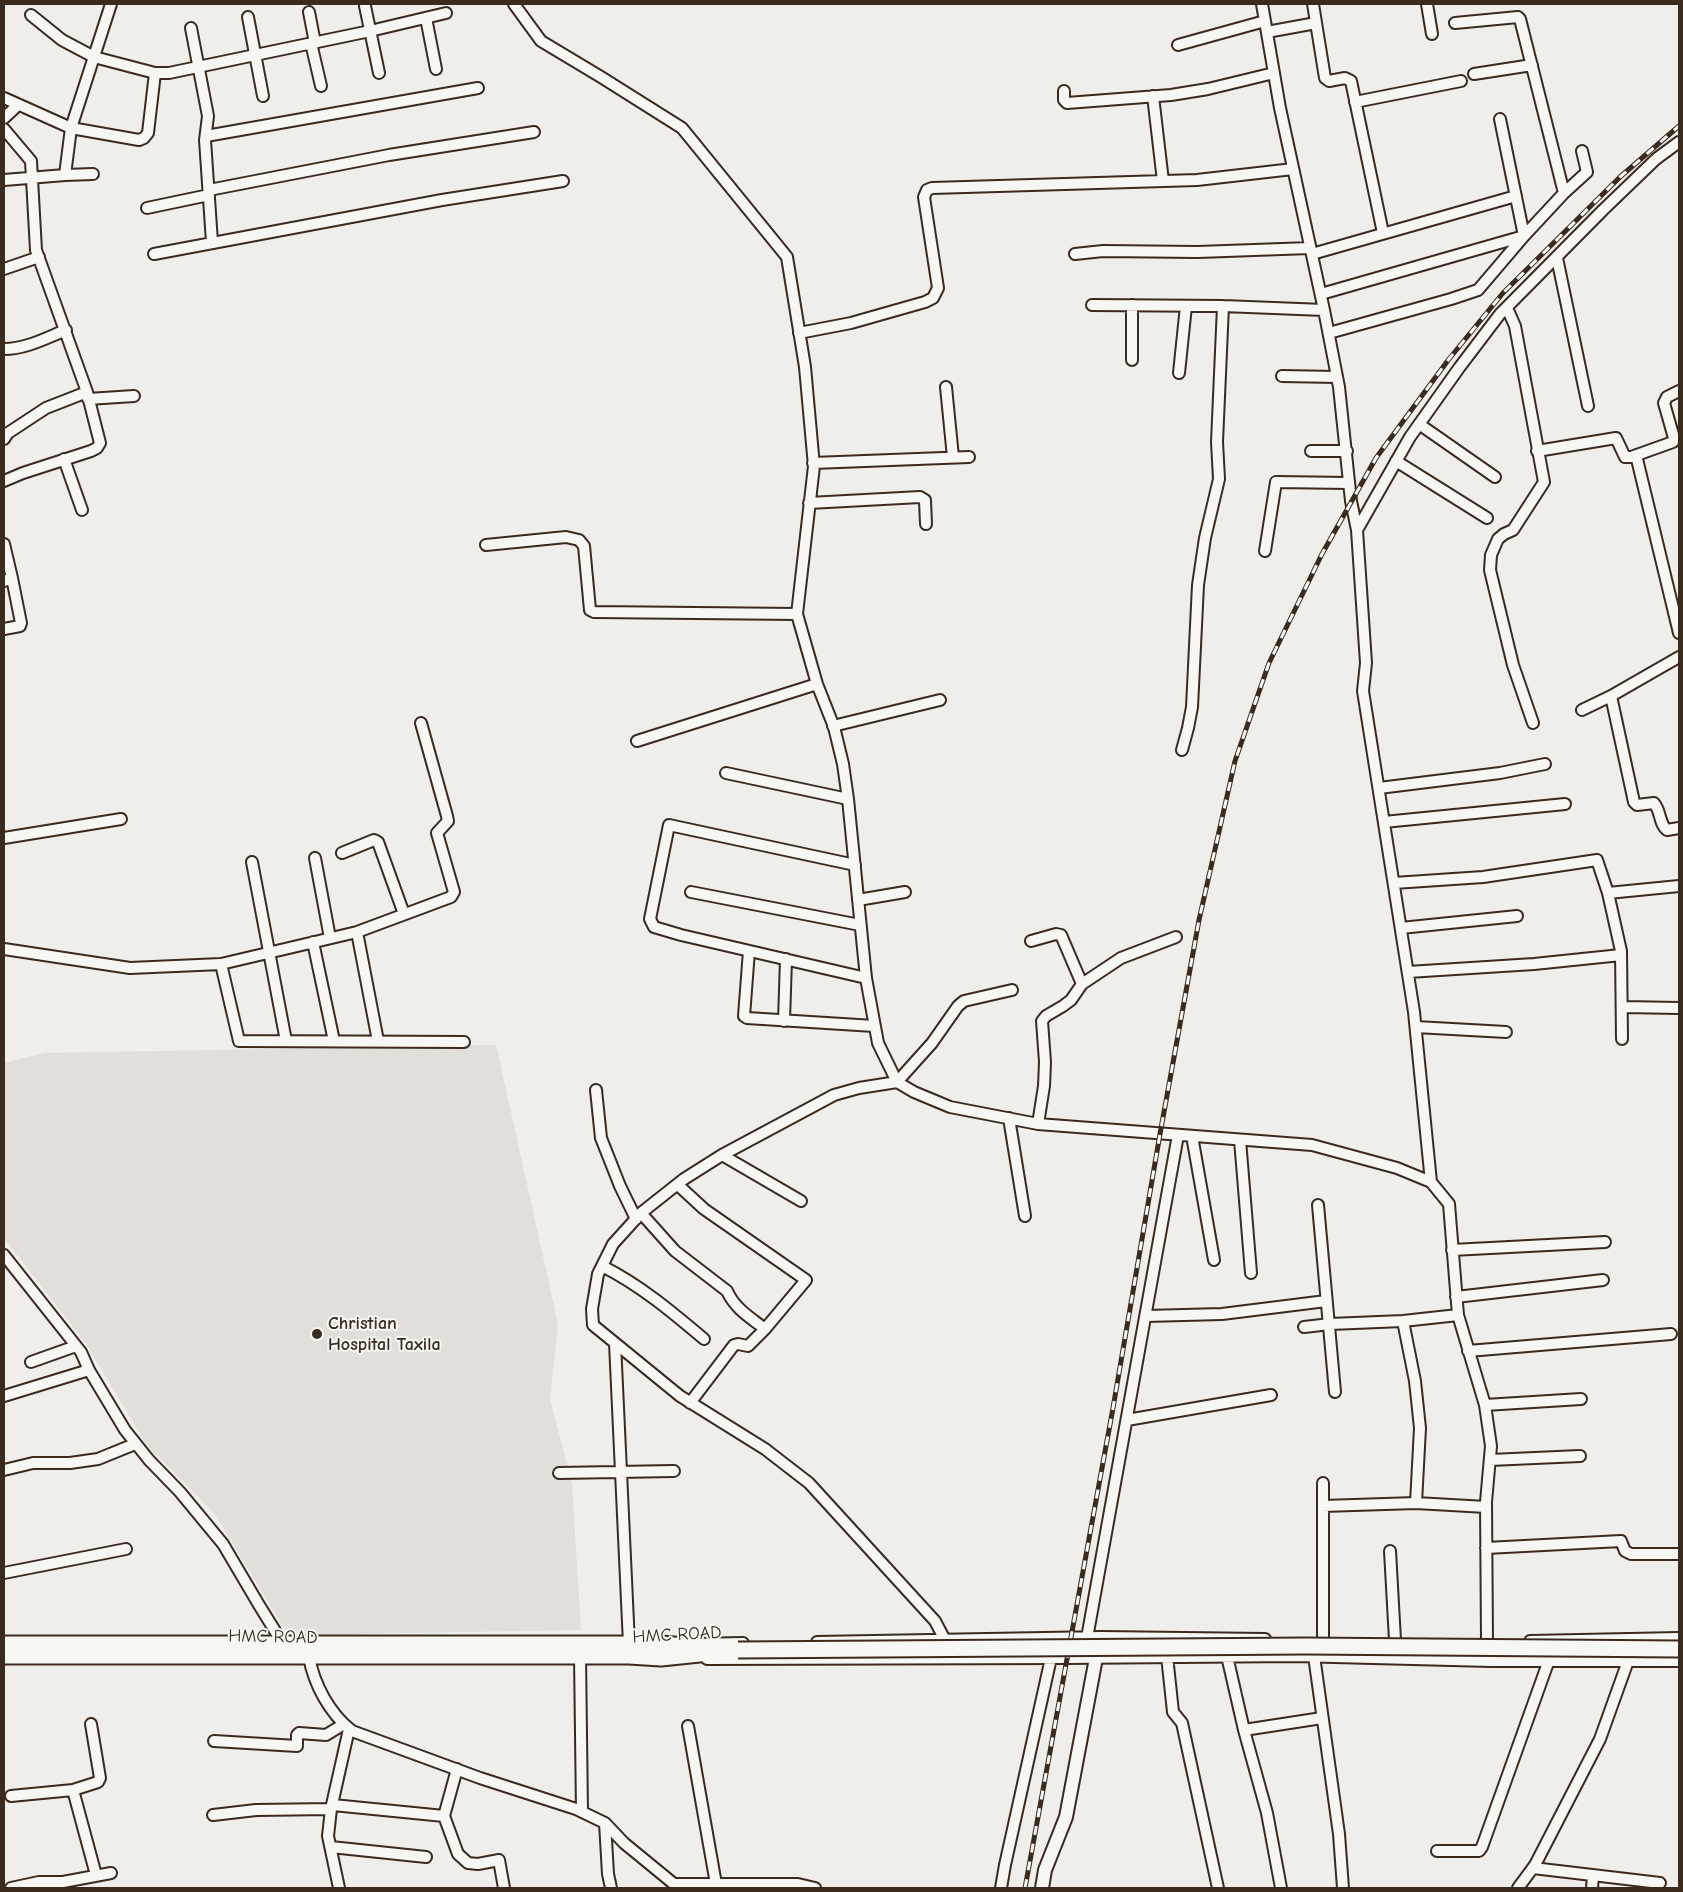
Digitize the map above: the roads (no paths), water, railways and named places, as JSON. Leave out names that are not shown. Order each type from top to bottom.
[{"type":"main road","name":"HMC ROAD","points":[[4,1644],[288,1650],[309,1657],[580,1656],[661,1651],[738,1650],[1296,1646],[1679,1649]]},
{"type":"main road","name":"HMC ROAD","points":[[4,1656],[629,1644],[661,1651]]},
{"type":"street","points":[[65,175],[71,128],[112,4]]},
{"type":"street","points":[[514,4],[541,41],[682,128],[786,257],[805,368],[814,463],[797,614],[817,684],[833,726],[843,764],[866,978],[874,1026],[878,1043],[897,1082],[921,1095],[950,1107],[1038,1124],[1312,1145],[1397,1168],[1431,1182],[1449,1204],[1458,1315],[1485,1406],[1491,1446],[1486,1506],[1487,1641]]},
{"type":"street","points":[[1262,4],[1293,169],[1321,294],[1337,377],[1349,483],[1357,530],[1366,663],[1363,692],[1416,1027],[1431,1182]]},
{"type":"street","points":[[1313,4],[1325,78],[1329,81],[1350,79],[1383,233]]},
{"type":"street","points":[[1427,4],[1432,34]]},
{"type":"street","points":[[365,6],[379,73]]},
{"type":"street","points":[[308,12],[321,86]]},
{"type":"street","points":[[31,14],[62,40],[94,57],[155,73],[169,73],[370,31],[446,13]]},
{"type":"street","points":[[248,17],[262,96]]},
{"type":"street","points":[[1455,23],[1518,17],[1564,193]]},
{"type":"street","points":[[426,18],[436,69]]},
{"type":"street","points":[[1178,45],[1265,21]]},
{"type":"street","points":[[1267,32],[1316,23]]},
{"type":"street","points":[[191,28],[208,116],[206,136],[212,242]]},
{"type":"street","points":[[1474,74],[1532,65]]},
{"type":"street","points":[[1064,91],[1064,100],[1067,103],[1154,96],[1208,89],[1274,72]]},
{"type":"street","points":[[4,98],[71,128],[140,140],[148,133],[155,73]]},
{"type":"street","points":[[1356,102],[1461,82]]},
{"type":"street","points":[[206,136],[478,88]]},
{"type":"street","points":[[1154,96],[1163,181]]},
{"type":"street","points":[[4,118],[18,105]]},
{"type":"street","points":[[1500,118],[1524,236]]},
{"type":"street","points":[[4,129],[30,158],[36,250],[66,330],[88,396],[100,442],[96,448],[4,481]]},
{"type":"street","points":[[148,208],[209,192],[389,155],[534,132]]},
{"type":"street","points":[[1357,530],[1419,424],[1500,314],[1603,210],[1650,165],[1679,142]]},
{"type":"street","points":[[1329,333],[1478,290],[1524,236],[1564,193],[1587,172],[1582,151]]},
{"type":"street","points":[[799,333],[851,323],[933,298],[938,288],[924,197],[926,190],[932,188],[1205,179],[1293,169]]},
{"type":"street","points":[[4,180],[32,176],[93,174]]},
{"type":"street","points":[[154,254],[442,200],[564,181]]},
{"type":"street","points":[[1074,254],[1103,251],[1311,251],[1516,196]]},
{"type":"street","points":[[1321,294],[1524,236]]},
{"type":"street","points":[[4,269],[39,257]]},
{"type":"street","points":[[1557,258],[1588,406]]},
{"type":"street","points":[[1092,305],[1223,306],[1324,310]]},
{"type":"street","points":[[1132,306],[1132,360]]},
{"type":"street","points":[[1179,372],[1186,306]]},
{"type":"street","points":[[1182,750],[1192,707],[1198,585],[1219,479],[1218,442],[1223,306]]},
{"type":"street","points":[[1507,308],[1515,326],[1544,482],[1513,530],[1498,539],[1491,555],[1490,570],[1513,665],[1533,722]]},
{"type":"street","points":[[4,349],[14,349],[28,345],[66,330]]},
{"type":"street","points":[[1282,376],[1337,377]]},
{"type":"street","points":[[946,387],[953,457]]},
{"type":"street","points":[[1537,451],[1616,438],[1624,457],[1636,455],[1673,442],[1674,438],[1664,403],[1667,397],[1679,391]]},
{"type":"street","points":[[4,439],[8,433],[46,408],[88,396],[134,396]]},
{"type":"street","points":[[1419,424],[1495,477]]},
{"type":"street","points":[[1311,451],[1346,451]]},
{"type":"street","points":[[1636,455],[1679,633]]},
{"type":"street","points":[[814,463],[969,456]]},
{"type":"street","points":[[64,459],[82,510]]},
{"type":"street","points":[[1396,461],[1487,518]]},
{"type":"street","points":[[1265,551],[1274,484],[1276,482],[1349,483]]},
{"type":"street","points":[[809,503],[920,497],[926,500],[926,524]]},
{"type":"street","points":[[486,545],[566,537],[579,540],[584,546],[590,610],[594,612],[797,614]]},
{"type":"street","points":[[4,544],[8,579],[21,623],[20,626],[4,629]]},
{"type":"street","points":[[1582,710],[1611,696],[1679,657]]},
{"type":"street","points":[[637,741],[817,684]]},
{"type":"street","points":[[1611,696],[1634,802],[1637,805],[1654,804],[1657,807],[1663,827],[1667,830],[1679,828]]},
{"type":"street","points":[[833,726],[940,700]]},
{"type":"street","points":[[4,948],[130,968],[221,964],[357,932],[442,902],[451,897],[454,892],[437,833],[448,821],[422,723]]},
{"type":"street","points":[[1379,788],[1500,773],[1545,764]]},
{"type":"street","points":[[726,773],[848,799]]},
{"type":"street","points":[[1384,822],[1565,804]]},
{"type":"street","points":[[4,838],[121,819]]},
{"type":"street","points":[[855,865],[669,826],[650,919],[654,927],[866,978]]},
{"type":"street","points":[[342,853],[374,840],[378,842],[404,914]]},
{"type":"street","points":[[315,858],[330,938]]},
{"type":"street","points":[[1394,883],[1483,877],[1597,860],[1608,893],[1621,955],[1622,1039]]},
{"type":"street","points":[[252,862],[286,1041]]},
{"type":"street","points":[[1608,893],[1679,886]]},
{"type":"street","points":[[691,892],[860,925]]},
{"type":"street","points":[[858,900],[905,892]]},
{"type":"street","points":[[1401,928],[1517,916]]},
{"type":"street","points":[[357,932],[378,1041]]},
{"type":"street","points":[[1031,941],[1056,934],[1061,935],[1082,984]]},
{"type":"street","points":[[1038,1124],[1044,1086],[1045,1062],[1042,1020],[1071,1000],[1082,984],[1121,958],[1176,937]]},
{"type":"street","points":[[312,942],[334,1041]]},
{"type":"street","points":[[749,951],[744,1016],[747,1018],[874,1026]]},
{"type":"street","points":[[1408,972],[1534,964],[1621,955]]},
{"type":"street","points":[[784,1021],[786,959]]},
{"type":"street","points":[[221,964],[239,1041],[464,1042]]},
{"type":"street","points":[[945,1640],[935,1621],[809,1483],[765,1449],[690,1402],[615,1343],[593,1324],[592,1308],[598,1274],[613,1244],[639,1216],[678,1185],[722,1155],[834,1096],[858,1088],[897,1082],[932,1043],[958,1006],[964,1002],[1012,990]]},
{"type":"street","points":[[1623,1007],[1679,1008]]},
{"type":"street","points":[[1416,1027],[1506,1032]]},
{"type":"street","points":[[596,1090],[601,1138],[620,1186],[639,1216],[675,1251],[727,1292],[737,1307],[765,1329]]},
{"type":"street","points":[[1009,1118],[1025,1216]]},
{"type":"street","points":[[1087,1638],[1178,1135]]},
{"type":"street","points":[[1192,1136],[1214,1260]]},
{"type":"street","points":[[1240,1140],[1251,1273]]},
{"type":"street","points":[[722,1155],[801,1201]]},
{"type":"street","points":[[678,1185],[704,1209],[806,1280],[765,1329],[748,1346],[734,1345],[690,1402]]},
{"type":"street","points":[[1318,1205],[1335,1392]]},
{"type":"street","points":[[1452,1250],[1605,1242]]},
{"type":"street","points":[[4,1255],[76,1346],[135,1444],[180,1492],[223,1544],[258,1605],[288,1650]]},
{"type":"street","points":[[602,1266],[620,1275],[670,1310],[704,1339]]},
{"type":"street","points":[[1456,1297],[1603,1280]]},
{"type":"street","points":[[1146,1316],[1222,1314],[1326,1301]]},
{"type":"street","points":[[1304,1326],[1403,1321],[1458,1315]]},
{"type":"street","points":[[1403,1321],[1415,1381],[1420,1428],[1416,1503]]},
{"type":"street","points":[[1468,1351],[1671,1334]]},
{"type":"street","points":[[615,1343],[629,1644]]},
{"type":"street","points":[[31,1362],[76,1346]]},
{"type":"street","points":[[4,1396],[89,1370]]},
{"type":"street","points":[[1127,1420],[1224,1405],[1271,1395]]},
{"type":"street","points":[[1485,1406],[1581,1399]]},
{"type":"street","points":[[4,1470],[33,1463],[70,1463],[98,1459],[135,1444]]},
{"type":"street","points":[[1490,1460],[1580,1456]]},
{"type":"street","points":[[559,1473],[674,1471]]},
{"type":"street","points":[[1323,1483],[1323,1640]]},
{"type":"street","points":[[1323,1506],[1416,1503],[1486,1506]]},
{"type":"street","points":[[1486,1548],[1621,1541],[1625,1551],[1630,1554],[1679,1554]]},
{"type":"street","points":[[4,1572],[126,1549]]},
{"type":"street","points":[[1390,1551],[1395,1640]]},
{"type":"street","points":[[661,1651],[945,1640],[1101,1637],[1487,1641],[1679,1638]]},
{"type":"street","points":[[1042,1888],[1045,1870],[1066,1817],[1101,1637]]},
{"type":"street","points":[[661,1651],[740,1660],[1314,1656],[1491,1661],[1679,1661]]},
{"type":"street","points":[[580,1656],[582,1812]]},
{"type":"street","points":[[1167,1656],[1173,1712],[1182,1723],[1218,1888]]},
{"type":"street","points":[[1227,1656],[1244,1730],[1267,1813],[1281,1888]]},
{"type":"street","points":[[1314,1656],[1339,1834],[1343,1888]]},
{"type":"street","points":[[309,1657],[312,1673],[324,1698],[346,1726],[384,1744],[582,1812],[604,1824],[674,1884],[765,1886],[798,1884],[815,1888]]},
{"type":"street","points":[[1001,1888],[1050,1658]]},
{"type":"street","points":[[1437,1850],[1479,1851],[1482,1847],[1549,1660]]},
{"type":"street","points":[[1518,1888],[1533,1868],[1600,1739],[1628,1661]]},
{"type":"street","points":[[1244,1730],[1322,1718]]},
{"type":"street","points":[[11,1796],[73,1790],[98,1782],[100,1778],[91,1724]]},
{"type":"street","points":[[214,1741],[296,1746],[297,1734],[299,1733],[326,1735],[346,1726]]},
{"type":"street","points":[[339,1888],[328,1836],[346,1726]]},
{"type":"street","points":[[688,1726],[716,1884]]},
{"type":"street","points":[[457,1769],[444,1816],[458,1854],[468,1863],[499,1860],[504,1888]]},
{"type":"street","points":[[73,1790],[96,1876]]},
{"type":"street","points":[[213,1815],[256,1810],[332,1807],[444,1816]]},
{"type":"street","points":[[604,1824],[611,1888]]},
{"type":"street","points":[[331,1847],[426,1857]]},
{"type":"street","points":[[1533,1868],[1660,1883]]},
{"type":"street","points":[[11,1888],[64,1882],[111,1873]]},
{"type":"street","points":[[1592,1888],[1593,1876]]},
{"type":"railway","points":[[1025,1888],[1113,1408],[1199,920],[1235,761],[1269,663],[1322,554],[1376,458],[1449,359],[1503,293],[1620,177],[1679,126]]},
{"type":"place","name":"Christian Hospital Taxila","points":[[317,1334]]}]
